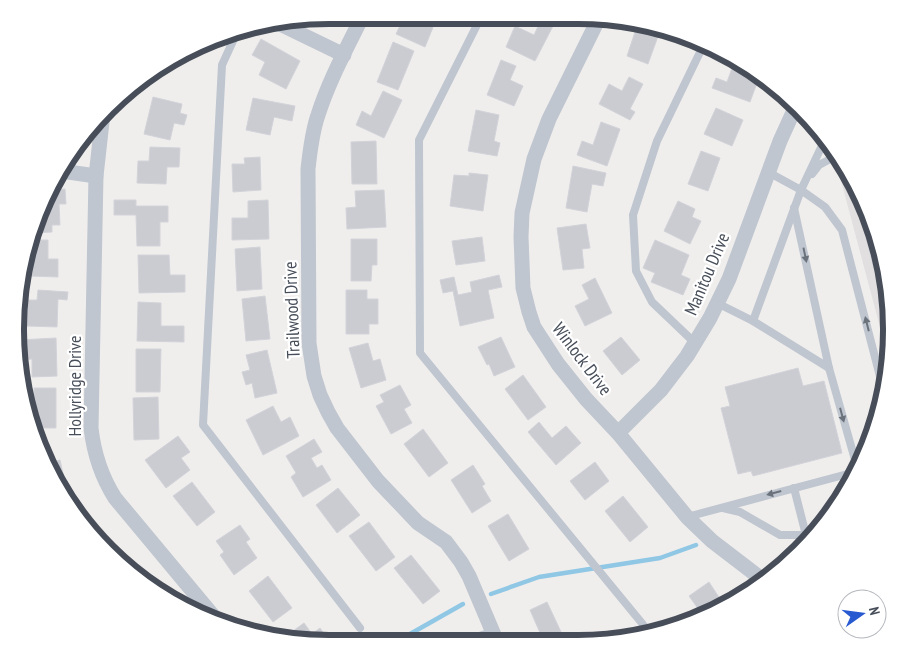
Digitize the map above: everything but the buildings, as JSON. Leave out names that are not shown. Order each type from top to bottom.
[{"type":"street","name":"Trailwood Drive","points":[[359,24],[330,82],[317,117],[311,143],[308,169],[309,343],[314,376],[320,394],[337,428],[378,481],[418,523],[446,542],[461,562],[494,635]]},
{"type":"street","name":"Winlock Drive","points":[[596,24],[549,119],[534,159],[522,212],[523,288],[534,327],[558,364],[586,399],[618,433],[687,517],[712,541],[759,576]]},
{"type":"street","points":[[286,27],[344,55]]},
{"type":"street","name":"Manitou Drive","points":[[618,433],[661,390],[687,356],[710,318],[729,279],[780,140],[793,112]]},
{"type":"street","name":"Hollyridge Drive","points":[[102,126],[96,176],[91,428],[96,457],[114,498],[209,611]]},
{"type":"street","points":[[68,172],[96,176]]},
{"type":"lane","points":[[477,24],[418,140],[420,352],[645,627]]},
{"type":"lane","points":[[234,39],[222,65],[203,425],[360,628]]},
{"type":"lane","points":[[695,342],[652,302],[636,271],[633,215],[657,141],[701,50]]},
{"type":"lane","points":[[753,321],[801,190],[822,146]]},
{"type":"lane","points":[[801,190],[819,165],[831,159]]},
{"type":"lane","points":[[768,172],[801,190],[825,207],[842,230],[880,375]]},
{"type":"lane","points":[[794,208],[829,368],[855,459]]},
{"type":"lane","points":[[717,303],[753,321],[829,368]]},
{"type":"lane","points":[[687,517],[847,474]]},
{"type":"lane","points":[[794,488],[806,532]]},
{"type":"lane","points":[[721,507],[740,512],[780,535],[804,535]]},
{"type":"shaded area","points":[[839,173],[860,212],[873,250],[881,290],[883,338]]},
{"type":"waterway","points":[[491,594],[539,577],[660,558],[696,545]]},
{"type":"waterway","points":[[409,635],[463,604]]}]
